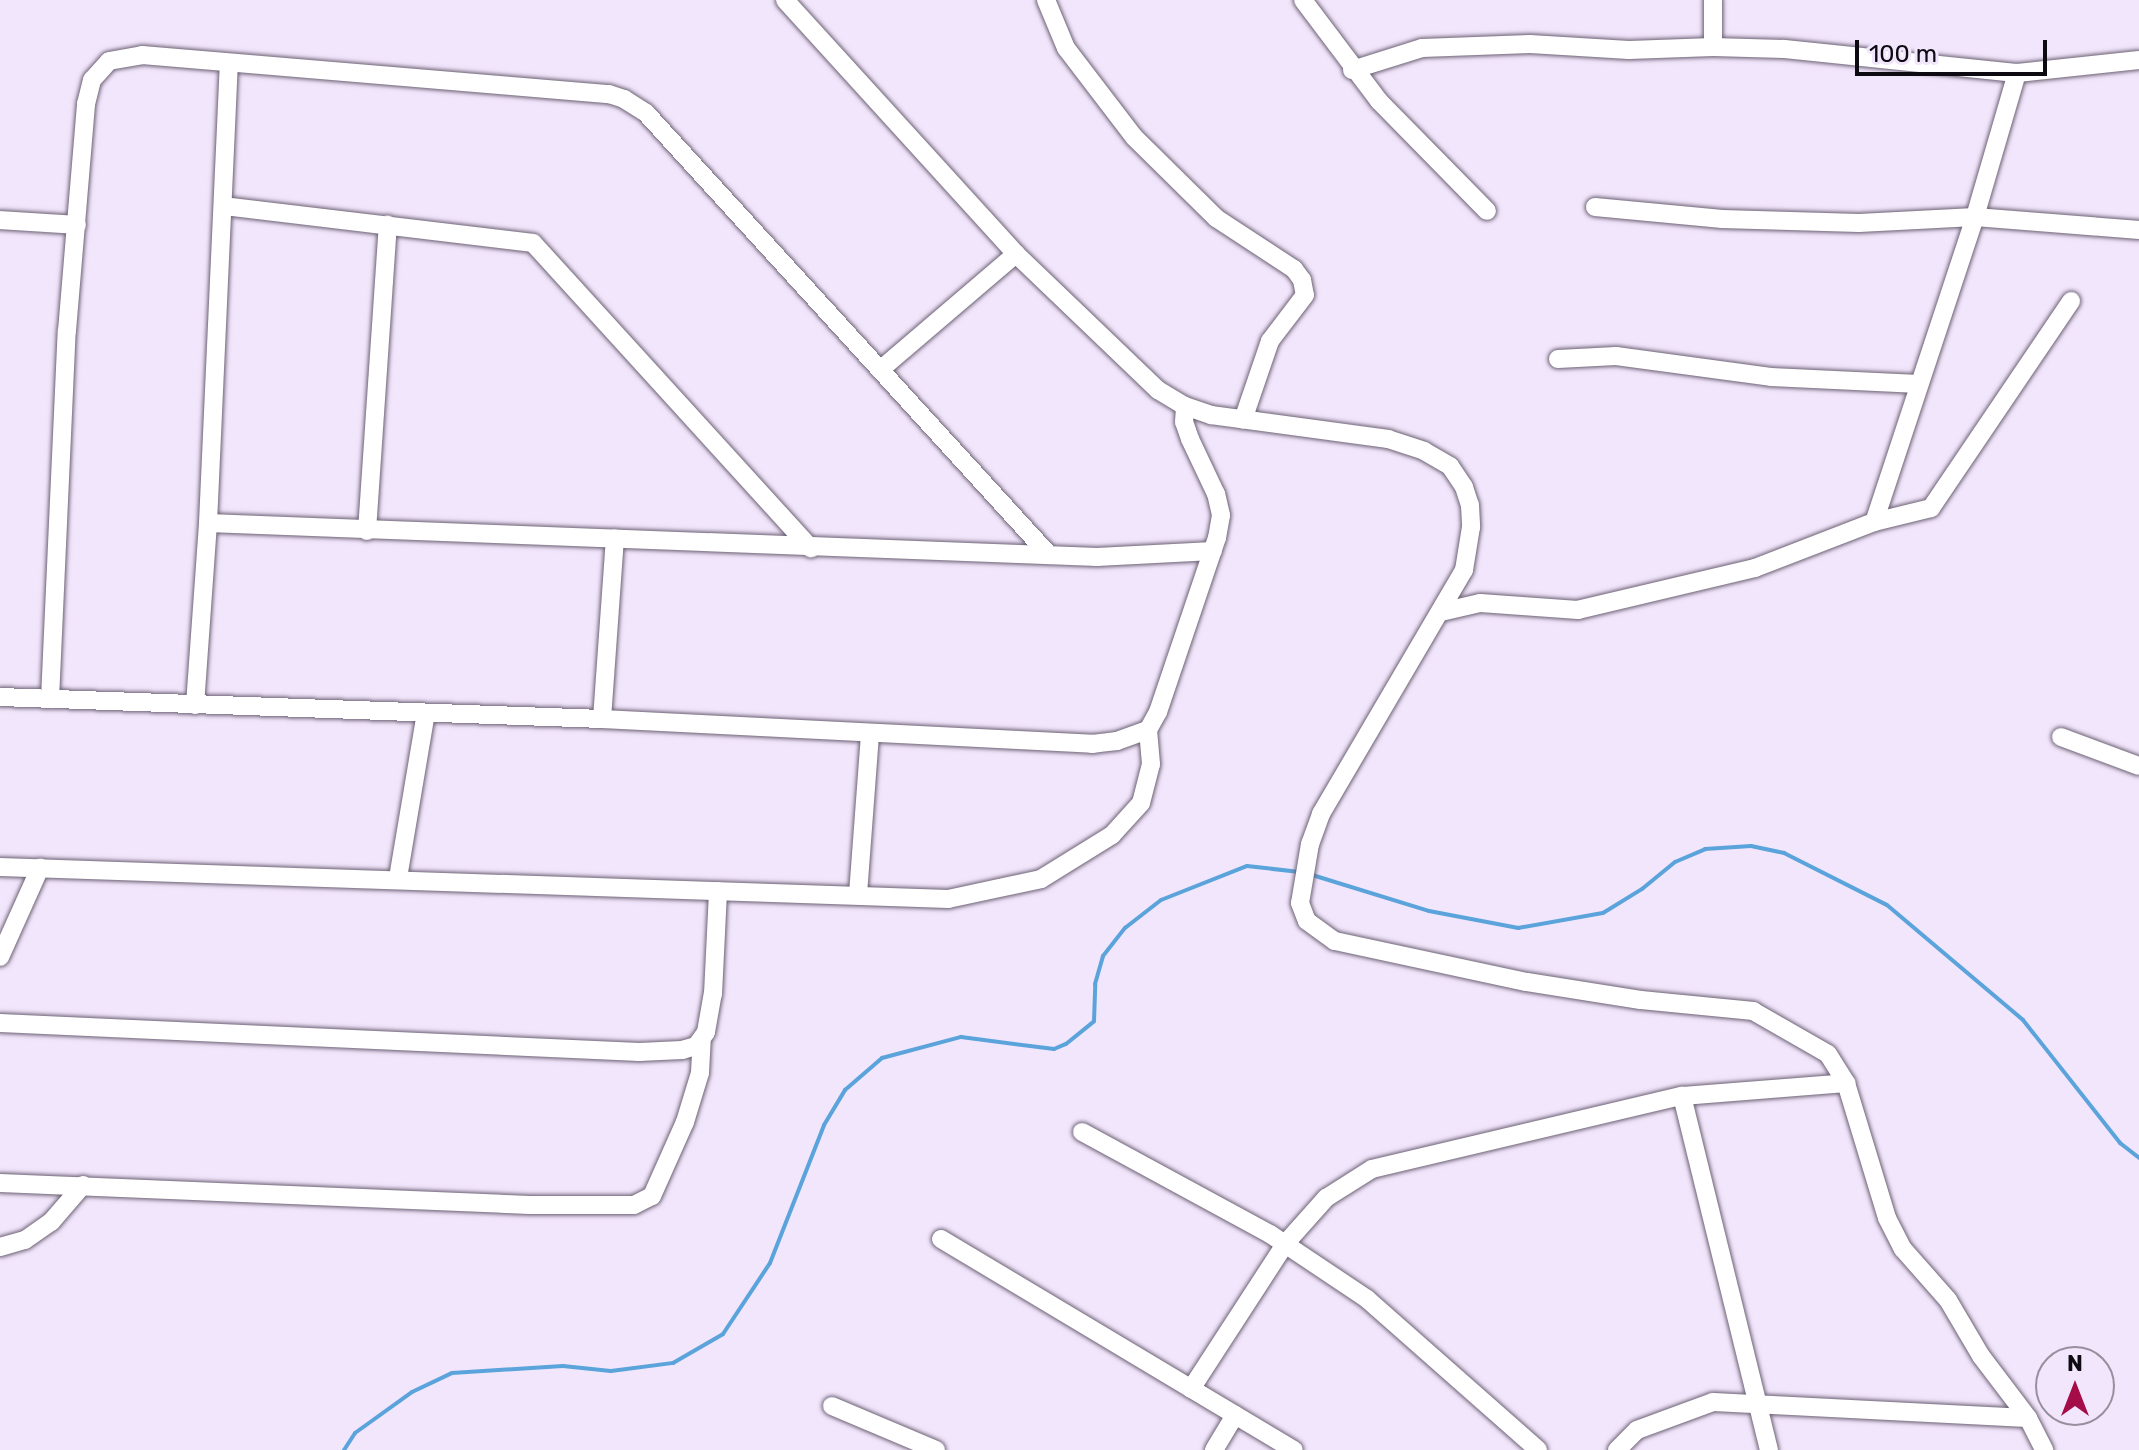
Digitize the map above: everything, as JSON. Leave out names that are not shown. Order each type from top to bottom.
[{"type":"street","points":[[785,0],[1016,254],[1158,390],[1185,406],[1243,420],[1388,439],[1424,451],[1450,466],[1464,487],[1470,505],[1471,527],[1464,570],[1348,763],[1310,844],[1300,903],[1307,921],[1335,941],[1377,951],[1541,984],[1680,1005],[1753,1011],[1828,1054],[1846,1083],[1887,1218],[1903,1249],[1948,1300],[1981,1356],[2028,1418],[2044,1450]]},
{"type":"street","points":[[1046,0],[1066,48],[1134,137],[1206,210],[1294,269],[1302,280],[1305,295],[1270,341],[1243,420]]},
{"type":"street","points":[[1303,0],[1352,70],[1487,211]]},
{"type":"street","points":[[1713,0],[1713,47]]},
{"type":"street","points":[[1352,70],[1422,48],[1530,44],[1629,50],[1713,47],[1784,49],[2017,73],[2139,60]]},
{"type":"street","points":[[50,699],[67,331],[86,104],[92,80],[109,61],[142,55],[609,94],[624,99],[646,113],[1049,555]]},
{"type":"street","points":[[195,705],[208,523],[229,63]]},
{"type":"street","points":[[1874,522],[1975,217],[2017,73]]},
{"type":"street","points":[[223,206],[533,243],[811,548]]},
{"type":"street","points":[[1595,207],[1722,219],[1844,223],[1975,217],[2139,230]]},
{"type":"street","points":[[0,220],[77,225]]},
{"type":"street","points":[[367,531],[388,225]]},
{"type":"street","points":[[880,370],[1016,254]]},
{"type":"street","points":[[1441,612],[1480,603],[1578,610],[1755,568],[1874,522],[1931,508],[2071,301]]},
{"type":"street","points":[[1558,359],[1616,356],[1771,377],[1919,384]]},
{"type":"street","points":[[0,867],[398,878],[948,899],[1041,879],[1112,835],[1141,803],[1151,764],[1148,730],[1158,712],[1213,551],[1221,515],[1216,494],[1184,422],[1185,406]]},
{"type":"street","points":[[208,523],[1049,555],[1213,551]]},
{"type":"street","points":[[602,719],[615,538]]},
{"type":"street","points":[[0,697],[602,719],[1092,744],[1117,741],[1148,730]]},
{"type":"street","points":[[398,878],[426,713]]},
{"type":"street","points":[[858,894],[870,733]]},
{"type":"street","points":[[2061,737],[2139,766]]},
{"type":"street","points":[[0,957],[40,868]]},
{"type":"street","points":[[0,1183],[530,1205],[634,1205],[652,1196],[685,1122],[700,1073],[702,1040],[713,994],[718,891]]},
{"type":"street","points":[[0,1023],[639,1052],[682,1050],[702,1040]]},
{"type":"street","points":[[1191,1389],[1285,1244],[1326,1198],[1372,1169],[1682,1096],[1846,1083]]},
{"type":"street","points":[[1682,1096],[1769,1450]]},
{"type":"street","points":[[1082,1132],[1285,1244],[1367,1299],[1538,1450]]},
{"type":"street","points":[[0,1247],[25,1240],[51,1222],[83,1185]]},
{"type":"street","points":[[941,1239],[1294,1450]]},
{"type":"street","points":[[1617,1450],[1637,1430],[1713,1402],[2028,1418]]},
{"type":"street","points":[[832,1406],[936,1450]]},
{"type":"street","points":[[1214,1450],[1235,1415]]},
{"type":"waterway","points":[[1309,874],[1429,911],[1518,928],[1603,913],[1642,889],[1675,862],[1705,849],[1751,846],[1784,853],[1887,905],[2023,1020],[2120,1143],[2139,1158]]},
{"type":"waterway","points":[[344,1450],[355,1433],[412,1392],[452,1373],[563,1366],[611,1371],[673,1363],[723,1334],[770,1263],[824,1125],[845,1090],[882,1058],[961,1037],[1054,1049],[1066,1044],[1094,1021],[1095,984],[1103,956],[1125,928],[1161,900],[1247,866],[1300,872]]}]
